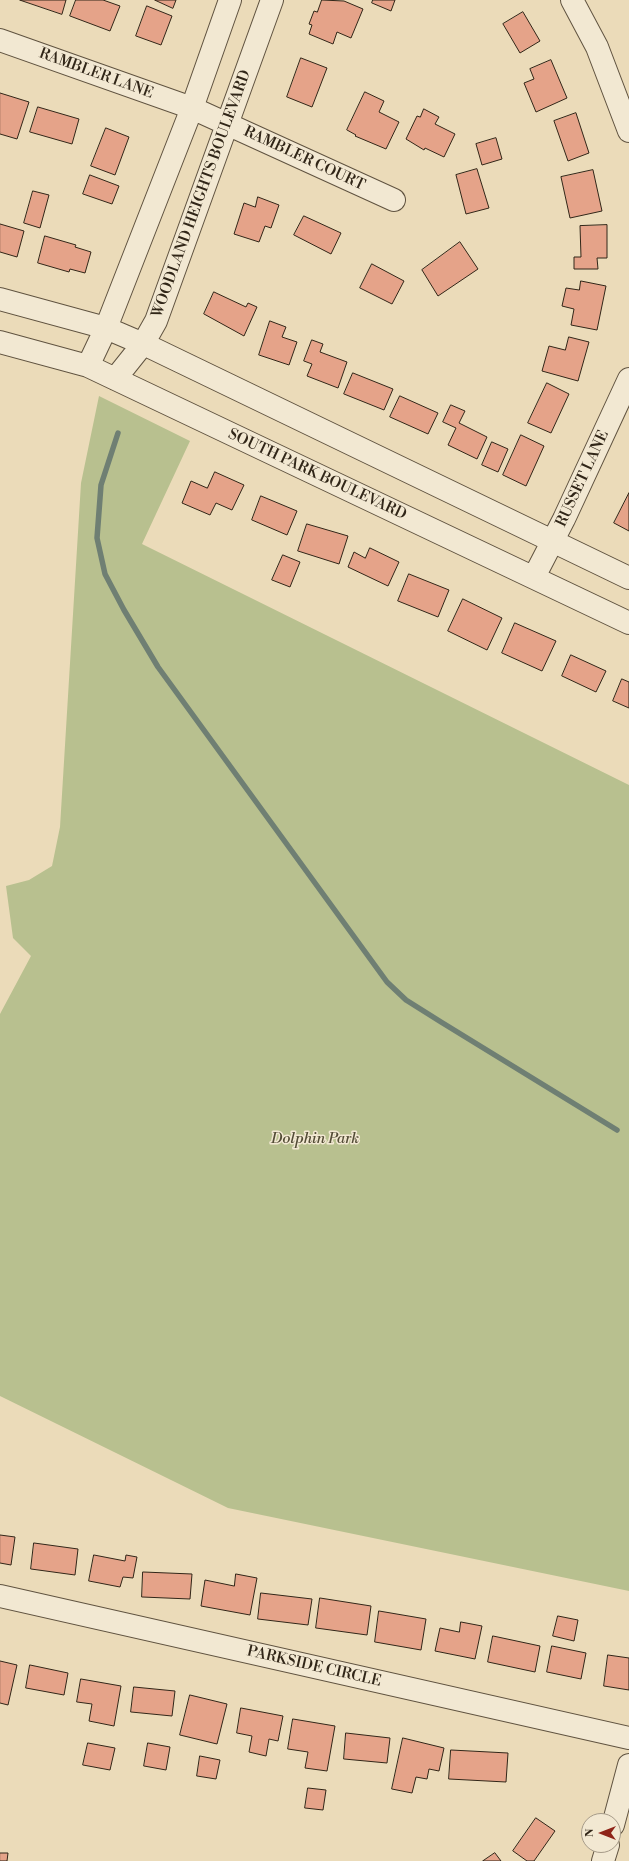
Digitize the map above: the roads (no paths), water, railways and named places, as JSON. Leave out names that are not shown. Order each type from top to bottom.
[{"type":"street","points":[[88,366],[106,328],[192,108],[230,0]]},
{"type":"street","name":"WOODLAND HEIGHTS BOULEVARD","points":[[115,378],[143,344],[156,321],[272,0]]},
{"type":"street","points":[[572,0],[597,47],[629,131]]},
{"type":"street","name":"RAMBLER LANE","points":[[0,40],[192,108]]},
{"type":"street","name":"RAMBLER COURT","points":[[192,108],[394,200]]},
{"type":"street","points":[[0,299],[106,328],[143,344],[629,578]]},
{"type":"street","name":"SOUTH PARK BOULEVARD","points":[[0,342],[88,366],[115,378],[629,623]]},
{"type":"street","name":"RUSSET LANE","points":[[534,577],[553,541],[629,379]]},
{"type":"street","name":"PARKSIDE CIRCLE","points":[[0,1596],[629,1738]]},
{"type":"street","points":[[616,1813],[629,1765]]},
{"type":"waterway","points":[[118,433],[101,485],[97,538],[105,574],[124,610],[158,667],[387,982],[406,1000],[617,1130]]},
{"type":"park label","name":"Dolphin Park","points":[[315,1139]]}]
